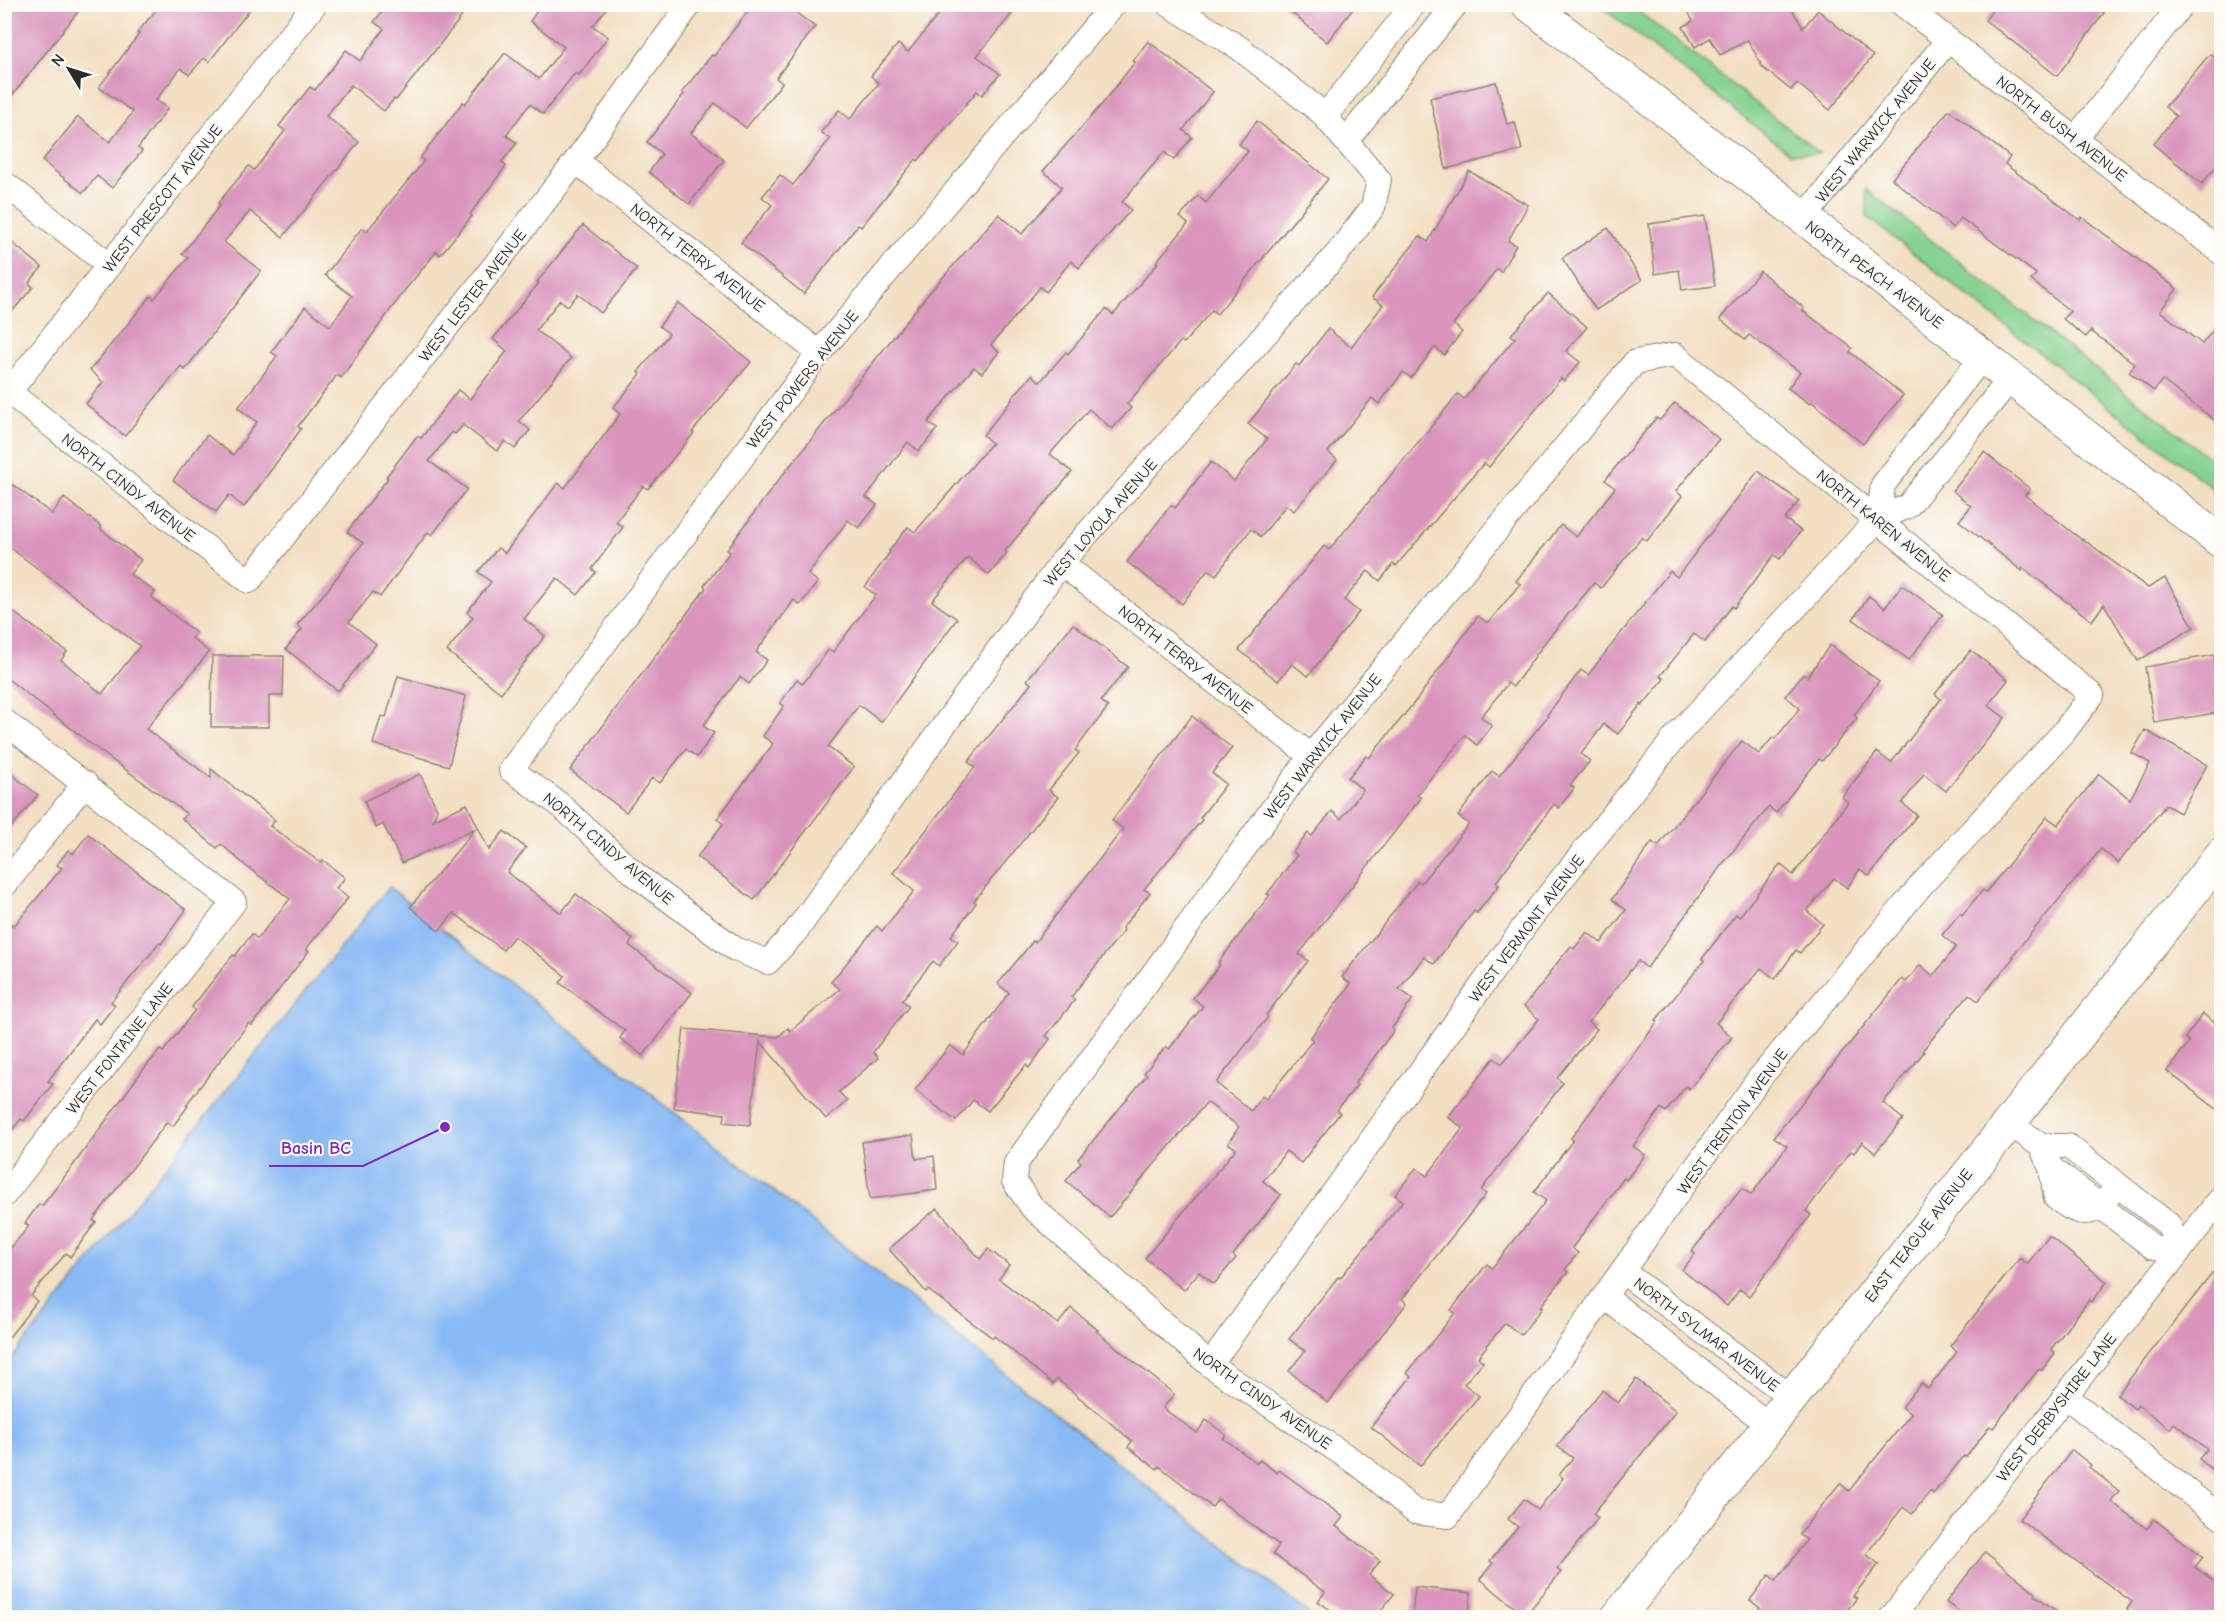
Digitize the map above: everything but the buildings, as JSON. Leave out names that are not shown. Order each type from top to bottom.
[{"type":"street","name":"WEST PRESCOTT AVENUE","points":[[9,392],[315,4]]},
{"type":"street","name":"WEST LESTER AVENUE","points":[[249,581],[576,161],[690,4]]},
{"type":"street","name":"WEST POWERS AVENUE","points":[[511,770],[819,353],[1114,4]]},
{"type":"street","points":[[1168,4],[1238,47],[1325,116],[1346,141],[1456,4]]},
{"type":"street","points":[[1325,116],[1414,4]]},
{"type":"street","name":"NORTH PEACH AVENUE","points":[[1528,4],[2222,542]]},
{"type":"street","name":"NORTH BUSH AVENUE","points":[[1902,4],[2222,253]]},
{"type":"street","points":[[2075,139],[2182,4]]},
{"type":"street","name":"WEST WARWICK AVENUE","points":[[1803,219],[1948,40]]},
{"type":"street","name":"WEST LOYOLA AVENUE","points":[[768,962],[796,931],[1061,563],[1337,254],[1373,207],[1379,180],[1346,141]]},
{"type":"street","name":"NORTH TERRY AVENUE","points":[[576,161],[819,353]]},
{"type":"street","points":[[4,183],[109,266]]},
{"type":"street","name":"WEST WARWICK AVENUE","points":[[1014,1181],[1016,1162],[1311,756],[1635,362],[1675,355]]},
{"type":"street","name":"NORTH KAREN AVENUE","points":[[1675,355],[2092,695]]},
{"type":"street","points":[[1878,519],[1883,485],[1983,356]]},
{"type":"street","name":"WEST VERMONT AVENUE","points":[[1210,1365],[1529,920],[1677,735],[1878,519],[1908,506],[2011,378]]},
{"type":"street","name":"NORTH CINDY AVENUE","points":[[9,392],[249,581]]},
{"type":"street","name":"NORTH TERRY AVENUE","points":[[1061,563],[1311,756]]},
{"type":"street","name":"WEST TRENTON AVENUE","points":[[1448,1516],[1758,1080],[1923,883],[2063,733],[2092,695]]},
{"type":"street","points":[[4,721],[85,783],[4,886]]},
{"type":"street","name":"NORTH CINDY AVENUE","points":[[511,770],[559,804],[636,875],[735,949],[768,962]]},
{"type":"street","name":"WEST FONTAINE LANE","points":[[4,1195],[234,902],[85,783]]},
{"type":"street","name":"EAST TEAGUE AVENUE","points":[[1617,1617],[2222,854]]},
{"type":"street","points":[[2008,1122],[2041,1146],[2051,1168],[2153,1247],[2179,1251],[2169,1225],[2068,1146],[2041,1146]]},
{"type":"street","name":"NORTH CINDY AVENUE","points":[[1014,1181],[1032,1207],[1210,1365],[1365,1469],[1415,1512],[1448,1516]]},
{"type":"street","points":[[2101,1207],[2118,1185]]},
{"type":"street","name":"WEST DERBYSHIRE LANE","points":[[1891,1617],[2222,1197]]},
{"type":"street","name":"NORTH SYLMAR AVENUE","points":[[1623,1272],[1791,1397]]},
{"type":"street","name":"NORTH SYLMAR AVENUE","points":[[1605,1298],[1769,1425]]},
{"type":"street","points":[[2065,1396],[2222,1518]]},
{"type":"green space","points":[[1599,5],[1630,5],[1820,153],[1790,153]]},
{"type":"green space","points":[[1866,189],[2221,467],[2221,495],[1867,217]]},
{"type":"water","points":[[389,887],[1313,1617],[5,1617],[4,1368]]},
{"type":"place","name":"Basin BC","points":[[445,1127]]}]
